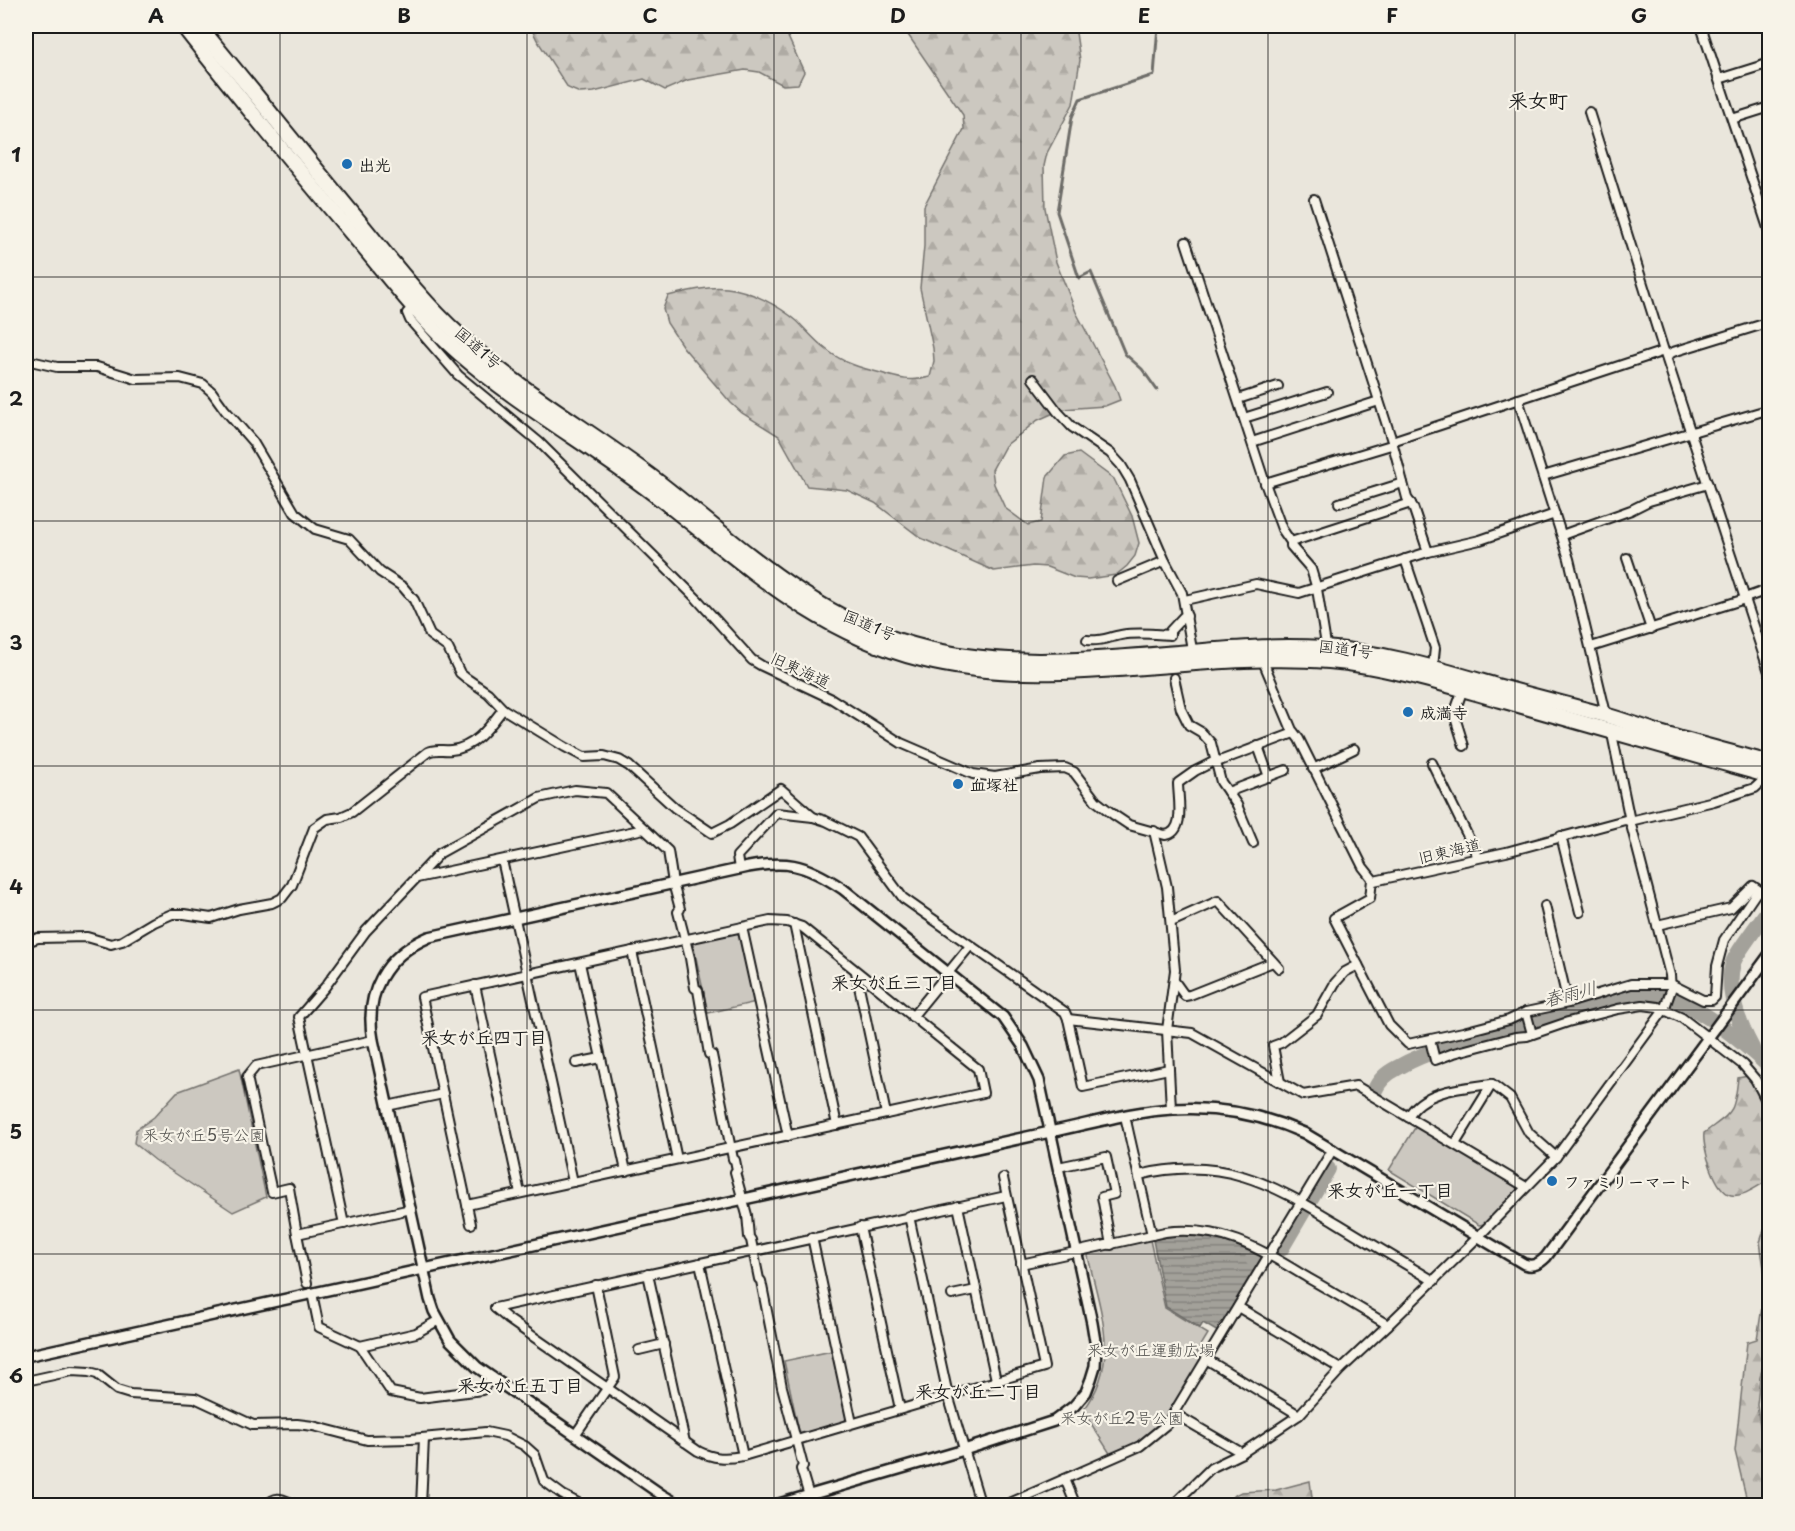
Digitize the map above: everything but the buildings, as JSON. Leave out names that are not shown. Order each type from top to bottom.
[{"type":"highway","name":"国道1号","points":[[192,27],[456,350],[492,381],[629,475],[781,593],[825,622],[849,634],[876,646],[921,659],[965,669],[985,670],[1053,672],[1193,657],[1256,647],[1328,655],[1463,689],[1769,775]]},
{"type":"highway","name":"国道1号","points":[[1193,657],[1262,659],[1328,655],[1380,656],[1607,715],[1660,733],[1770,763]]},
{"type":"street","points":[[1701,26],[1770,234]]},
{"type":"street","points":[[1719,79],[1770,63]]},
{"type":"street","points":[[1732,119],[1770,107]]},
{"type":"street","points":[[1589,112],[1770,675]]},
{"type":"street","points":[[1314,199],[1403,483],[1428,552]]},
{"type":"street","points":[[1186,242],[1282,529],[1291,542],[1291,546],[1311,569],[1317,589],[1328,655]]},
{"type":"street","name":"旧東海道","points":[[418,302],[407,313],[410,320],[458,375],[539,442],[697,599],[752,660],[832,699],[901,743],[973,774],[995,777],[1040,769],[1065,768],[1074,772],[1096,801],[1114,815],[1129,825],[1154,831]]},
{"type":"street","points":[[1265,483],[1392,443],[1518,399],[1770,322]]},
{"type":"street","points":[[26,360],[57,367],[97,367],[136,380],[187,379],[208,388],[254,442],[296,513],[315,529],[349,539],[380,572],[403,587],[414,600],[430,635],[448,648],[460,673],[488,693],[503,709],[584,757],[604,756],[619,760],[629,766],[675,808],[712,834],[781,789],[813,817]]},
{"type":"street","points":[[1033,379],[1072,427],[1110,453],[1121,465],[1185,600],[1193,657]]},
{"type":"street","points":[[1238,399],[1278,386]]},
{"type":"street","points":[[1244,418],[1327,392]]},
{"type":"street","points":[[1172,1506],[1211,1468],[1242,1453],[1299,1416],[1341,1369],[1478,1237],[1556,1157],[1666,1008],[1671,987],[1630,821],[1612,730],[1562,535],[1518,399]]},
{"type":"street","points":[[1252,442],[1379,401]]},
{"type":"street","points":[[1543,476],[1770,409]]},
{"type":"street","points":[[1340,503],[1403,483]]},
{"type":"street","points":[[1562,535],[1648,501],[1708,484]]},
{"type":"street","points":[[1291,542],[1411,503]]},
{"type":"street","points":[[1185,600],[1256,584],[1278,587],[1293,593],[1317,589],[1428,552],[1480,540],[1555,514]]},
{"type":"street","points":[[1627,558],[1651,628]]},
{"type":"street","points":[[1405,559],[1434,648],[1433,668]]},
{"type":"street","points":[[1117,581],[1165,561]]},
{"type":"street","points":[[1591,647],[1770,589]]},
{"type":"street","points":[[1171,644],[1170,631],[1183,617],[1187,616]]},
{"type":"street","points":[[1087,640],[1095,641],[1122,634],[1170,635]]},
{"type":"street","points":[[1262,659],[1294,733],[1363,867],[1372,880],[1370,898],[1334,918],[1389,1025],[1403,1040],[1411,1044],[1509,1020],[1631,984],[1671,987],[1703,1000],[1712,1000],[1716,992],[1717,966],[1724,940],[1758,890]]},
{"type":"street","points":[[1174,678],[1179,705],[1187,722],[1211,743],[1221,782],[1237,805],[1253,843]]},
{"type":"street","points":[[1463,689],[1454,714],[1464,746]]},
{"type":"street","points":[[26,942],[38,938],[80,937],[111,944],[122,941],[172,914],[217,917],[239,909],[272,903],[282,898],[292,885],[310,833],[319,822],[352,812],[433,749],[451,750],[467,745],[489,728],[503,709]]},
{"type":"street","points":[[1154,831],[1165,835],[1176,830],[1180,814],[1178,783],[1195,771],[1294,733]]},
{"type":"street","points":[[1258,746],[1269,777]]},
{"type":"street","points":[[1313,769],[1354,749]]},
{"type":"street","points":[[1432,763],[1478,857]]},
{"type":"street","points":[[1228,792],[1286,770]]},
{"type":"street","name":"旧東海道","points":[[1372,880],[1506,852],[1625,820],[1630,821],[1714,801],[1755,788],[1769,775]]},
{"type":"street","points":[[344,1224],[299,1017],[325,987],[366,931],[440,853],[539,798],[575,790],[606,793],[668,851],[730,1148],[735,1160],[736,1179],[803,1466],[801,1468],[804,1482],[812,1506]]},
{"type":"street","points":[[739,869],[737,856],[777,813],[813,817],[826,821],[858,837],[903,898],[1065,1012],[1083,1087],[1169,1070]]},
{"type":"street","points":[[416,878],[644,829]]},
{"type":"street","points":[[1154,831],[1167,887],[1171,922],[1174,981],[1167,1030],[1172,1109]]},
{"type":"street","points":[[1561,836],[1580,912]]},
{"type":"street","points":[[502,860],[573,1182]]},
{"type":"street","points":[[681,1506],[492,1377],[463,1355],[450,1340],[430,1299],[423,1269],[373,1040],[370,1019],[372,1000],[384,973],[399,956],[417,942],[429,937],[765,863],[801,866],[843,889],[989,1005],[1013,1029],[1031,1060],[1039,1080],[1096,1347],[1095,1366],[1086,1392],[1074,1406],[1054,1421],[772,1506]]},
{"type":"street","points":[[1657,925],[1731,908],[1753,886],[1770,898]]},
{"type":"street","points":[[1171,922],[1218,901],[1276,965],[1185,996],[1180,993],[1174,981]]},
{"type":"street","points":[[1545,906],[1568,1003]]},
{"type":"street","points":[[467,1205],[983,1093],[978,1069],[802,927],[794,924],[770,921],[422,996],[471,1224]]},
{"type":"street","points":[[794,924],[837,1125]]},
{"type":"street","points":[[742,927],[788,1136]]},
{"type":"street","points":[[912,1017],[970,946]]},
{"type":"street","points":[[632,951],[677,1159]]},
{"type":"street","points":[[26,1356],[1050,1132],[1125,1116],[1172,1109],[1216,1110],[1258,1117],[1304,1133],[1524,1264],[1539,1263],[1546,1257],[1603,1181],[1709,1033],[1770,954]]},
{"type":"street","points":[[580,963],[626,1170]]},
{"type":"street","points":[[1280,1082],[1273,1046],[1281,1043],[1317,1015],[1335,983],[1345,972],[1358,965]]},
{"type":"street","points":[[856,971],[886,1114]]},
{"type":"street","points":[[475,985],[520,1193]]},
{"type":"street","points":[[1430,1041],[1435,1060],[1618,1009],[1643,1005],[1666,1008],[1709,1033],[1750,1072],[1770,1107]]},
{"type":"street","points":[[1527,1014],[1532,1032]]},
{"type":"street","points":[[1068,1019],[1192,1033],[1304,1095],[1356,1086],[1526,1187]]},
{"type":"street","points":[[307,1283],[289,1188],[272,1192],[247,1077],[256,1066],[373,1040]]},
{"type":"street","points":[[576,1063],[601,1058]]},
{"type":"street","points":[[1408,1117],[1414,1106],[1445,1090],[1492,1084],[1510,1098],[1529,1133],[1556,1157]]},
{"type":"street","points":[[1455,1144],[1492,1084]]},
{"type":"street","points":[[387,1106],[442,1094]]},
{"type":"street","points":[[1125,1116],[1152,1235]]},
{"type":"street","points":[[1004,1506],[1140,1446],[1161,1431],[1175,1414],[1270,1255],[1306,1204],[1333,1149]]},
{"type":"street","points":[[1058,1167],[1106,1157],[1114,1194],[1102,1197],[1111,1245]]},
{"type":"street","points":[[1139,1175],[1176,1169],[1202,1169],[1226,1172],[1267,1184],[1306,1204],[1434,1281]]},
{"type":"street","points":[[1003,1178],[1044,1366],[743,1456],[730,1459],[715,1458],[699,1451],[495,1308],[1006,1196]]},
{"type":"street","points":[[958,1206],[996,1380]]},
{"type":"street","points":[[297,1234],[411,1209]]},
{"type":"street","points":[[909,1216],[948,1395],[981,1506]]},
{"type":"street","points":[[860,1227],[900,1409]]},
{"type":"street","points":[[1021,1264],[1152,1235],[1178,1231],[1215,1233],[1246,1242],[1388,1325]]},
{"type":"street","points":[[812,1237],[852,1423]]},
{"type":"street","points":[[700,1263],[743,1456]]},
{"type":"street","points":[[648,1274],[685,1442]]},
{"type":"street","points":[[575,1435],[609,1389],[615,1377],[596,1285]]},
{"type":"street","points":[[952,1295],[976,1290]]},
{"type":"street","points":[[312,1293],[319,1327],[360,1346],[391,1392],[420,1398],[482,1390],[492,1377]]},
{"type":"street","points":[[1238,1307],[1341,1369]]},
{"type":"street","points":[[360,1346],[416,1333],[439,1320]]},
{"type":"street","points":[[639,1350],[664,1344]]},
{"type":"street","points":[[1206,1359],[1299,1416]]},
{"type":"street","points":[[26,1381],[79,1371],[97,1374],[117,1390],[130,1394],[195,1398],[253,1425],[314,1426],[367,1440],[424,1438],[486,1432],[505,1436],[525,1446],[535,1455],[544,1481],[584,1506]]},
{"type":"street","points":[[1175,1414],[1242,1453]]},
{"type":"street","points":[[421,1506],[424,1438]]},
{"type":"street","points":[[1065,1479],[1076,1506]]},
{"type":"street","points":[[265,1506],[277,1497],[298,1506]]},
{"type":"green space","points":[[530,26],[783,26],[804,72],[798,84],[783,85],[759,72],[745,70],[688,80],[665,90],[644,79],[594,92],[580,93],[568,88]]},
{"type":"green space","points":[[902,26],[1075,26],[1080,60],[1073,104],[1047,153],[1044,166],[1045,208],[1056,262],[1076,312],[1120,400],[1105,406],[1063,409],[1038,420],[1005,446],[992,470],[994,484],[1005,508],[1028,525],[1041,522],[1047,477],[1065,456],[1079,453],[1114,479],[1132,516],[1139,543],[1135,556],[1116,575],[1088,579],[1075,578],[1047,567],[1033,566],[994,571],[921,538],[875,503],[847,490],[807,486],[779,436],[742,413],[731,403],[683,347],[667,323],[663,309],[668,296],[705,288],[736,289],[755,295],[782,310],[797,321],[823,347],[846,362],[911,380],[930,377],[934,361],[933,348],[920,288],[924,246],[924,206],[964,129],[963,115]]},
{"type":"green space","points":[[736,932],[740,935],[756,1002],[708,1013],[693,944],[695,940]]},
{"type":"green space","name":"釆女が丘5号公園","points":[[239,1069],[266,1197],[233,1212],[155,1160],[134,1143],[136,1130],[154,1117],[177,1092]]},
{"type":"green space","points":[[1748,1076],[1769,1119],[1769,1180],[1746,1193],[1731,1195],[1720,1186],[1711,1168],[1707,1158],[1704,1133],[1730,1111],[1735,1099],[1738,1078]]},
{"type":"green space","points":[[1416,1126],[1516,1187],[1517,1190],[1485,1224],[1479,1225],[1389,1170]]},
{"type":"green space","points":[[1769,1216],[1769,1340],[1760,1378],[1757,1405],[1761,1432],[1769,1452],[1769,1505],[1748,1505],[1735,1451],[1747,1342],[1757,1339],[1766,1281],[1760,1242]]},
{"type":"green space","name":"釆女が丘運動広場","points":[[1150,1240],[1165,1308],[1208,1334],[1197,1352],[1202,1357],[1178,1401],[1163,1421],[1145,1438],[1111,1455],[1083,1411],[1095,1392],[1102,1374],[1105,1355],[1102,1316],[1088,1256]]},
{"type":"green space","points":[[832,1351],[847,1416],[844,1422],[804,1433],[799,1431],[784,1361]]},
{"type":"green space","points":[[1310,1481],[1312,1497],[1310,1505],[1225,1505],[1241,1492],[1276,1490]]},
{"type":"shaded area","points":[[1178,1235],[1219,1240],[1257,1253],[1255,1258],[1259,1263],[1218,1332],[1203,1323],[1200,1328],[1166,1307],[1153,1240]]},
{"type":"waterway","points":[[1157,390],[1142,369],[1125,354],[1091,272],[1079,278],[1057,212],[1072,117],[1080,99],[1154,75],[1158,26]]},
{"type":"waterway","points":[[1752,1048],[1742,1029],[1735,1007],[1731,974],[1739,951],[1770,908]]},
{"type":"waterway","name":"春雨川","points":[[1375,1090],[1390,1072],[1415,1059],[1452,1045],[1549,1020],[1606,1002],[1650,996],[1678,1001],[1706,1016],[1734,1036],[1770,1067]]},
{"type":"waterway","name":"春雨川","points":[[1278,1250],[1281,1249],[1328,1169]]},
{"type":"waterway","name":"春雨川","points":[[1253,1259],[1259,1257]]},
{"type":"tunnel","points":[[1171,644],[1174,678]]},
{"type":"place","name":"出光","points":[[347,164]]},
{"type":"place","name":"成満寺","points":[[1408,712]]},
{"type":"place","name":"血塚社","points":[[958,784]]},
{"type":"place","name":"ファミリーマート","points":[[1552,1181]]},
{"type":"district","name":"釆女町","points":[[1538,100]]},
{"type":"district","name":"釆女が丘三丁目","points":[[894,981]]},
{"type":"district","name":"釆女が丘四丁目","points":[[484,1036]]},
{"type":"district","name":"釆女が丘一丁目","points":[[1390,1189]]},
{"type":"district","name":"釆女が丘五丁目","points":[[520,1384]]},
{"type":"district","name":"釆女が丘二丁目","points":[[978,1390]]},
{"type":"park label","name":"釆女が丘2号公園","points":[[1122,1417]]}]
